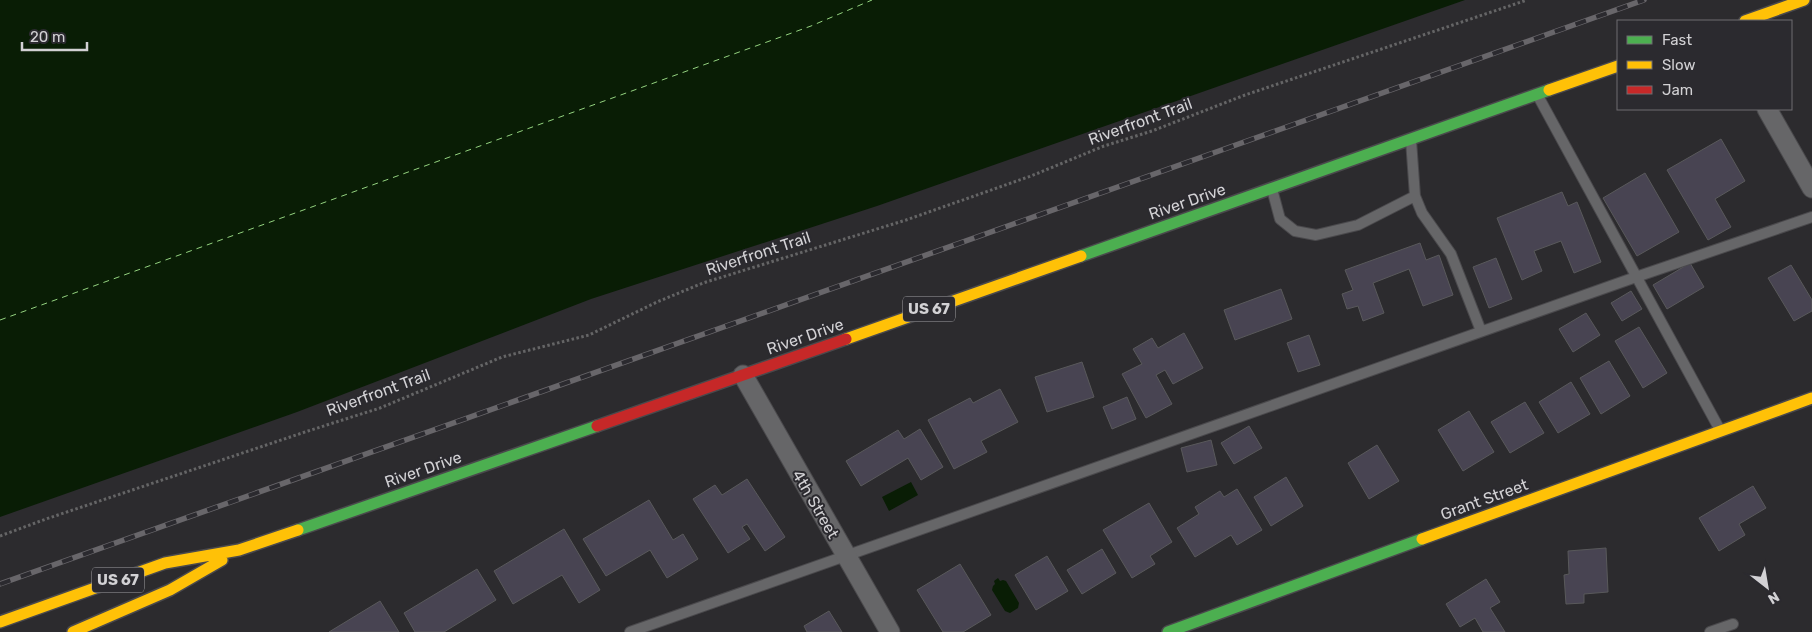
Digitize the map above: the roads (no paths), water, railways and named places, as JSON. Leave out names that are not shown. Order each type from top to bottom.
[{"type":"main road","points":[[1748,20],[1804,0]]},
{"type":"main road","name":"River Drive","points":[[0,622],[165,563],[239,550],[1617,66]]},
{"type":"main road","name":"Grant Street","points":[[1168,632],[1812,398]]},
{"type":"main road","name":"US 67","points":[[74,632],[170,590],[239,550]]},
{"type":"street","points":[[1767,110],[1812,188]]},
{"type":"street","name":"4th Street","points":[[742,375],[890,632]]},
{"type":"lane","points":[[1537,95],[1720,430]]},
{"type":"lane","points":[[1411,139],[1416,196],[1422,213],[1451,254],[1481,331]]},
{"type":"lane","points":[[1272,189],[1280,219],[1295,231],[1316,235],[1358,225],[1416,196]]},
{"type":"lane","points":[[630,632],[1481,331],[1812,217]]},
{"type":"lane","points":[[1710,632],[1733,624]]},
{"type":"railway","points":[[0,584],[1644,0]]}]
